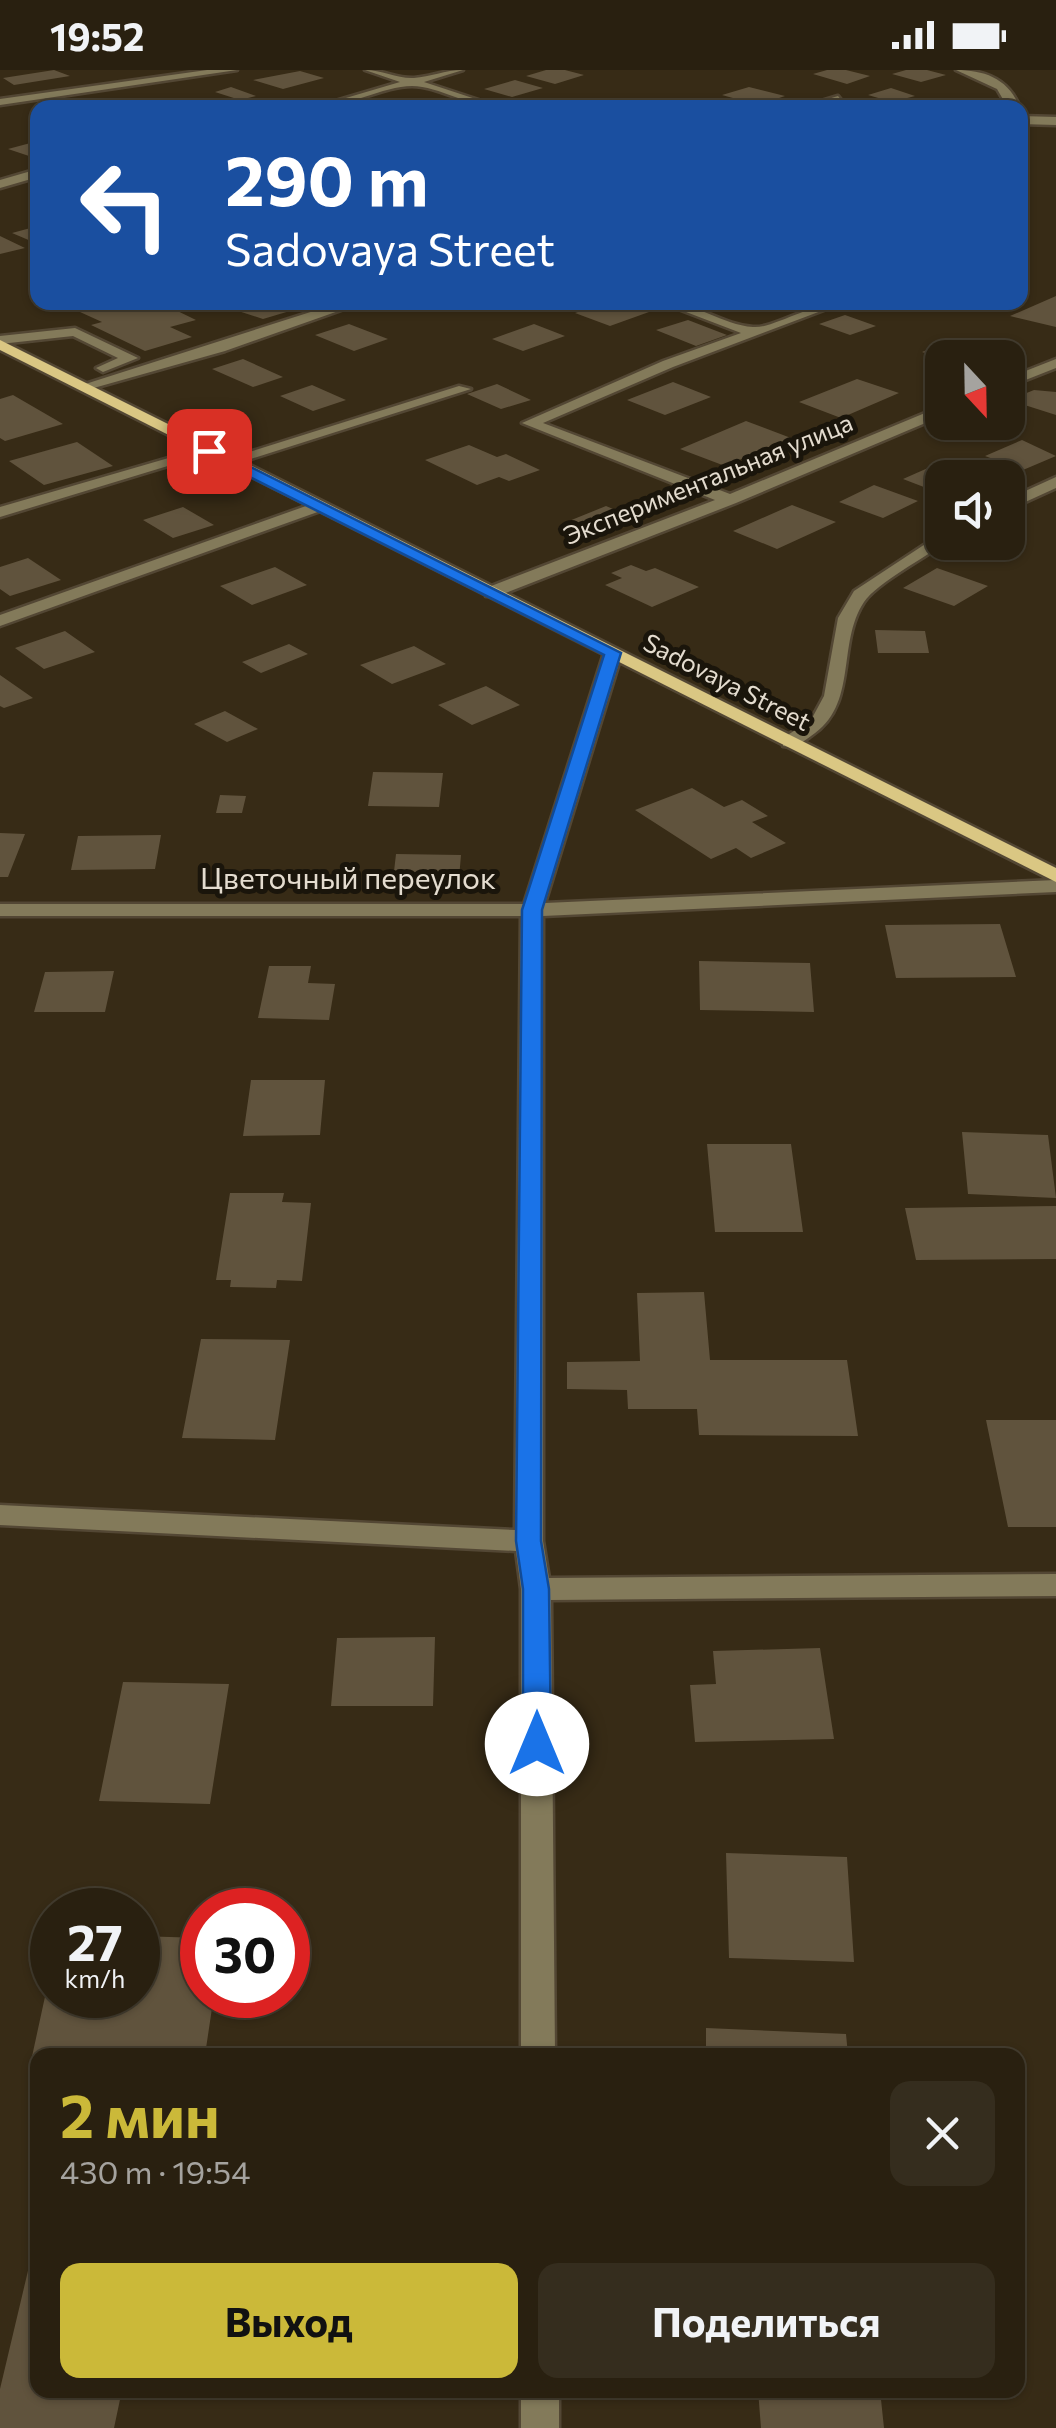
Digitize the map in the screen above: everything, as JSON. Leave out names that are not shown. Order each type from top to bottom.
[{"type":"main road","name":"Sadovaya Street","points":[[0,342],[1056,876]]},
{"type":"street","points":[[0,102],[230,70]]},
{"type":"street","points":[[371,70],[470,100]]},
{"type":"street","points":[[349,100],[458,70]]},
{"type":"street","points":[[962,70],[1001,86],[1012,100]]},
{"type":"street","points":[[1028,120],[1056,121]]},
{"type":"street","points":[[0,184],[30,176]]},
{"type":"street","points":[[77,384],[220,348],[333,310]]},
{"type":"street","points":[[690,310],[750,331]]},
{"type":"street","points":[[730,500],[530,423],[750,331],[814,310]]},
{"type":"street","points":[[0,342],[75,332],[131,358],[77,384]]},
{"type":"street","points":[[1025,376],[1056,363]]},
{"type":"street","points":[[229,460],[464,388]]},
{"type":"street","name":"Экспериментальная улица","points":[[492,592],[730,500],[925,418]]},
{"type":"street","points":[[0,512],[209,451]]},
{"type":"street","points":[[1025,497],[1056,482]]},
{"type":"street","points":[[0,621],[320,506]]},
{"type":"street","points":[[790,742],[819,723],[833,696],[847,618],[860,595],[925,550]]},
{"type":"street","points":[[538,2048],[536,1589],[528,1541],[532,910],[612,653]]},
{"type":"street","name":"Цветочный переулок","points":[[0,910],[532,910],[1056,886]]},
{"type":"street","points":[[0,1515],[528,1541]]},
{"type":"street","points":[[536,1589],[1056,1585]]},
{"type":"street","points":[[540,2398],[540,2428]]},
{"type":"building","points":[[54,70],[70,76],[14,85],[3,78]]},
{"type":"building","points":[[546,70],[584,75],[555,84],[526,76]]},
{"type":"building","points":[[827,70],[870,76],[847,84],[813,74]]},
{"type":"building","points":[[906,70],[946,75],[921,82],[892,74]]},
{"type":"building","points":[[300,71],[324,78],[283,89],[253,80]]},
{"type":"building","points":[[515,80],[543,88],[512,97],[484,89]]},
{"type":"building","points":[[231,87],[256,96],[240,100],[215,92]]},
{"type":"building","points":[[749,87],[785,96],[740,100],[722,95]]},
{"type":"building","points":[[891,88],[915,96],[885,100],[868,95]]},
{"type":"building","points":[[30,143],[30,156],[29,156],[8,149]]},
{"type":"building","points":[[30,228],[30,241],[12,233]]},
{"type":"building","points":[[0,236],[25,248],[0,254]]},
{"type":"building","points":[[1056,296],[1056,327],[1010,316]]},
{"type":"building","points":[[175,310],[196,320],[170,327],[192,337],[145,351],[91,325],[102,322],[80,312]]},
{"type":"building","points":[[235,310],[293,310],[263,319]]},
{"type":"building","points":[[584,310],[649,312],[610,326],[575,313]]},
{"type":"building","points":[[845,315],[876,326],[850,335],[819,324]]},
{"type":"building","points":[[688,320],[727,335],[696,346],[656,330]]},
{"type":"building","points":[[349,324],[388,339],[354,351],[315,335]]},
{"type":"building","points":[[534,324],[565,336],[523,351],[492,339]]},
{"type":"building","points":[[243,359],[283,377],[253,387],[212,369]]},
{"type":"building","points":[[857,379],[899,393],[841,418],[799,402]]},
{"type":"building","points":[[673,382],[711,397],[665,415],[627,400]]},
{"type":"building","points":[[497,384],[531,400],[501,409],[467,394]]},
{"type":"building","points":[[312,385],[346,400],[313,411],[280,396]]},
{"type":"building","points":[[1034,390],[1056,392],[1056,415],[1025,405],[1025,394]]},
{"type":"building","points":[[13,395],[63,424],[5,441],[0,438],[0,399]]},
{"type":"building","points":[[746,421],[791,438],[725,466],[680,449]]},
{"type":"building","points":[[1022,440],[1056,456],[1025,469],[1025,460],[985,456]]},
{"type":"building","points":[[77,442],[113,466],[44,485],[9,461]]},
{"type":"building","points":[[469,445],[497,457],[506,454],[540,470],[509,481],[499,477],[477,485],[425,460]]},
{"type":"building","points":[[925,469],[925,487],[903,479]]},
{"type":"building","points":[[874,485],[918,501],[883,518],[839,502]]},
{"type":"building","points":[[792,505],[836,522],[777,549],[733,531]]},
{"type":"building","points":[[606,506],[637,519],[599,535],[569,521]]},
{"type":"building","points":[[183,507],[214,525],[173,538],[143,520]]},
{"type":"building","points":[[28,558],[61,580],[10,596],[0,589],[0,567]]},
{"type":"building","points":[[631,565],[646,571],[655,568],[699,587],[652,607],[605,585],[622,578],[611,573]]},
{"type":"building","points":[[275,567],[307,585],[252,605],[220,586]]},
{"type":"building","points":[[937,568],[988,586],[954,606],[903,588]]},
{"type":"building","points":[[875,630],[925,631],[929,653],[878,653]]},
{"type":"building","points":[[65,631],[95,652],[44,669],[15,648]]},
{"type":"building","points":[[289,644],[308,654],[261,673],[242,662]]},
{"type":"building","points":[[414,646],[446,664],[392,684],[360,665]]},
{"type":"building","points":[[0,675],[33,698],[0,706]]},
{"type":"building","points":[[486,686],[520,705],[472,725],[438,705]]},
{"type":"building","points":[[225,711],[258,729],[227,742],[194,724]]},
{"type":"building","points":[[373,772],[443,773],[439,807],[368,806]]},
{"type":"building","points":[[692,788],[724,807],[742,800],[768,816],[752,822],[786,843],[751,858],[736,848],[711,859],[635,810]]},
{"type":"building","points":[[220,795],[246,796],[242,813],[216,813]]},
{"type":"building","points":[[0,833],[25,834],[8,877],[0,877]]},
{"type":"building","points":[[161,835],[155,869],[71,870],[78,836]]},
{"type":"building","points":[[396,854],[461,855],[458,890],[392,889]]},
{"type":"building","points":[[1000,924],[1016,977],[896,978],[885,925]]},
{"type":"building","points":[[699,961],[810,963],[814,1012],[700,1010]]},
{"type":"building","points":[[269,966],[311,966],[308,983],[335,984],[329,1020],[258,1018]]},
{"type":"building","points":[[114,971],[105,1012],[34,1012],[45,972]]},
{"type":"building","points":[[251,1080],[325,1080],[320,1135],[243,1136]]},
{"type":"building","points":[[962,1132],[1048,1135],[1056,1198],[968,1194]]},
{"type":"building","points":[[707,1144],[791,1144],[803,1232],[715,1232]]},
{"type":"building","points":[[230,1193],[284,1193],[282,1202],[311,1203],[302,1281],[277,1280],[276,1288],[230,1287],[231,1280],[216,1280]]},
{"type":"building","points":[[1056,1206],[1056,1259],[916,1260],[905,1208]]},
{"type":"building","points":[[704,1292],[710,1360],[847,1360],[858,1436],[699,1435],[697,1409],[628,1409],[627,1390],[567,1389],[567,1362],[640,1361],[637,1293]]},
{"type":"building","points":[[201,1339],[290,1340],[275,1440],[182,1438]]},
{"type":"building","points":[[986,1420],[1056,1420],[1056,1527],[1008,1527]]},
{"type":"building","points":[[435,1637],[433,1706],[331,1706],[337,1638]]},
{"type":"building","points":[[820,1648],[834,1739],[695,1742],[690,1685],[716,1684],[713,1651]]},
{"type":"building","points":[[123,1682],[229,1684],[210,1804],[99,1801]]},
{"type":"building","points":[[726,1853],[847,1857],[854,1962],[729,1958]]},
{"type":"building","points":[[160,1937],[180,1937],[180,2018],[211,2018],[206,2048],[34,2048],[40,2018],[160,2018]]},
{"type":"building","points":[[706,2028],[846,2034],[847,2048],[706,2048]]},
{"type":"building","points":[[30,2262],[30,2398],[120,2398],[114,2428],[0,2428],[0,2389]]},
{"type":"building","points":[[759,2398],[881,2398],[884,2428],[761,2428]]},
{"type":"route","points":[[209,451],[612,653],[532,910],[528,1541],[536,1589],[537,1744]]}]
